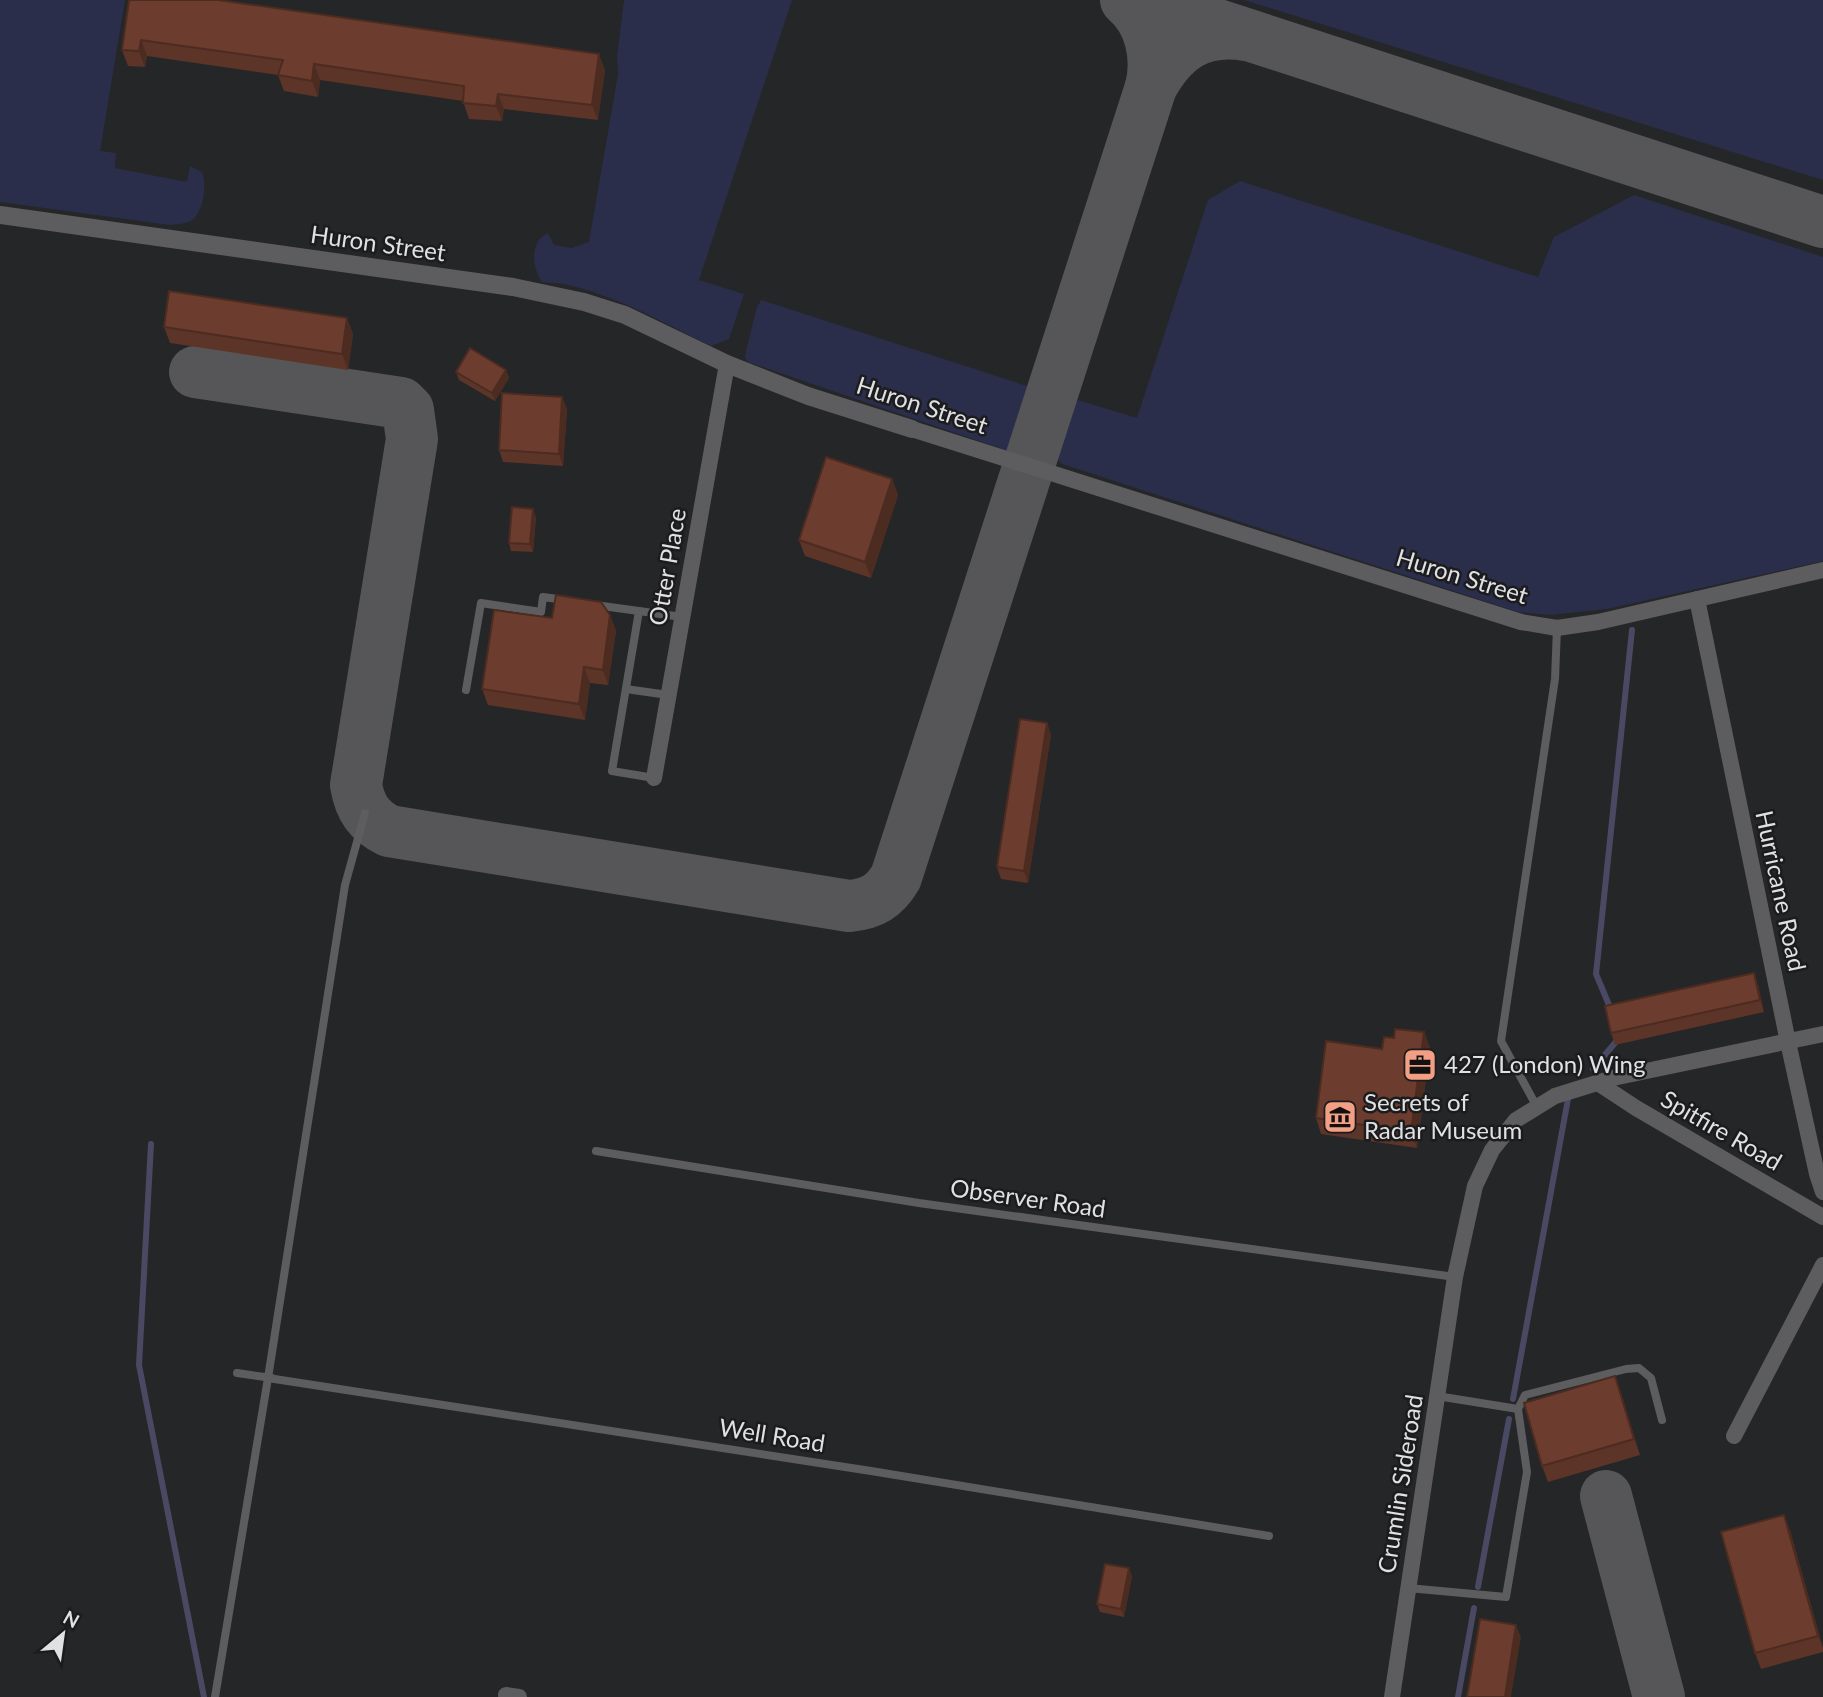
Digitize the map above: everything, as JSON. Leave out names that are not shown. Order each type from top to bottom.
[{"type":"street","name":"Huron Street","points":[[0,215],[513,287],[584,302],[625,315],[727,364],[808,396],[1521,622],[1557,628],[1598,622],[1823,570]]},
{"type":"street","name":"Otter Place","points":[[654,778],[727,364]]},
{"type":"street","name":"Hurricane Road","points":[[1697,599],[1788,1042],[1823,1192]]},
{"type":"street","name":"Crumlin Sideroad","points":[[1392,1697],[1455,1278],[1475,1186],[1492,1150],[1516,1120],[1555,1096],[1614,1078],[1823,1034]]},
{"type":"street","name":"Spitfire Road","points":[[1598,1083],[1823,1217]]},
{"type":"street","points":[[1734,1436],[1823,1265]]},
{"type":"lane","points":[[466,690],[481,603],[541,612],[543,597],[571,601]]},
{"type":"lane","points":[[584,603],[682,617]]},
{"type":"lane","points":[[639,611],[612,771],[654,778]]},
{"type":"lane","points":[[1537,1107],[1501,1041],[1555,678],[1557,628]]},
{"type":"lane","points":[[626,689],[669,695]]},
{"type":"lane","points":[[215,1697],[345,885],[365,813]]},
{"type":"lane","name":"Observer Road","points":[[596,1151],[919,1203],[1455,1278]]},
{"type":"lane","points":[[1408,1588],[1506,1597],[1527,1472],[1518,1409],[1525,1395],[1639,1368],[1651,1378],[1662,1420]]},
{"type":"lane","points":[[237,1373],[268,1378]]},
{"type":"lane","name":"Well Road","points":[[268,1378],[872,1471],[1269,1536]]},
{"type":"lane","points":[[1437,1396],[1518,1409]]},
{"type":"lane","points":[[447,1405],[830,1465]]},
{"type":"shaded area","points":[[0,0],[125,0],[100,151],[116,153],[115,168],[187,182],[190,166],[202,172],[203,197],[199,211],[192,220],[170,225],[0,202]]},
{"type":"shaded area","points":[[624,0],[792,0],[699,280],[744,294],[729,339],[711,346],[607,297],[563,284],[542,282],[534,262],[538,242],[548,233],[554,245],[572,248],[589,242],[618,74],[617,57]]},
{"type":"shaded area","points":[[1244,0],[1823,0],[1823,180]]},
{"type":"shaded area","points":[[1240,181],[1538,277],[1554,237],[1634,195],[1823,257],[1823,561],[1607,609],[1550,615],[1518,612],[1062,464],[1055,456],[1068,414],[1078,400],[1137,418],[1208,200]]},
{"type":"shaded area","points":[[761,300],[1027,386],[1030,394],[1011,452],[748,362],[746,351]]},
{"type":"building","points":[[129,0],[218,0],[599,54],[592,105],[498,94],[496,106],[463,103],[464,86],[314,64],[312,81],[278,75],[283,60],[141,40],[139,51],[122,50]]},
{"type":"building","points":[[169,291],[347,318],[342,354],[164,327]]},
{"type":"building","points":[[470,348],[506,370],[492,393],[456,372]]},
{"type":"building","points":[[502,393],[562,397],[559,454],[499,450]]},
{"type":"building","points":[[826,457],[892,479],[865,562],[799,540]]},
{"type":"building","points":[[512,507],[533,509],[530,544],[509,543]]},
{"type":"building","points":[[556,595],[601,602],[610,615],[603,670],[584,667],[579,704],[482,689],[494,610],[552,618]]},
{"type":"building","points":[[1020,719],[1047,723],[1024,871],[997,867]]},
{"type":"building","points":[[1754,973],[1760,1000],[1611,1033],[1605,1006]]},
{"type":"building","points":[[1395,1029],[1424,1032],[1411,1132],[1316,1118],[1326,1041],[1382,1049],[1384,1037],[1394,1038]]},
{"type":"building","points":[[1615,1376],[1634,1439],[1542,1466],[1524,1403]]},
{"type":"building","points":[[1784,1515],[1818,1636],[1755,1653],[1721,1532]]},
{"type":"building","points":[[1105,1564],[1129,1568],[1121,1609],[1097,1604]]},
{"type":"building","points":[[1480,1619],[1516,1625],[1505,1697],[1467,1697]]},
{"type":"waterway","points":[[1612,1012],[1596,974],[1632,630]]},
{"type":"waterway","points":[[1593,1069],[1620,1037]]},
{"type":"waterway","points":[[1513,1399],[1568,1099]]},
{"type":"waterway","points":[[151,1144],[139,1365],[204,1697]]},
{"type":"waterway","points":[[1478,1587],[1509,1419]]},
{"type":"waterway","points":[[1458,1697],[1474,1608]]},
{"type":"taxiway","points":[[1126,0],[1147,29],[1154,64],[1151,87],[1169,61],[1190,43],[1215,35],[1246,35]]},
{"type":"taxiway","points":[[1141,0],[1823,222]]},
{"type":"taxiway","points":[[195,372],[401,403],[408,410],[412,439],[356,785],[363,807],[376,823],[389,831],[849,906],[864,903],[882,894],[896,877],[1151,87]]},
{"type":"taxiway","points":[[1606,1496],[1659,1697]]},
{"type":"place","name":"427 (London) Wing","points":[[1420,1065]]},
{"type":"place","name":"Secrets of Radar Museum","points":[[1340,1117]]}]
